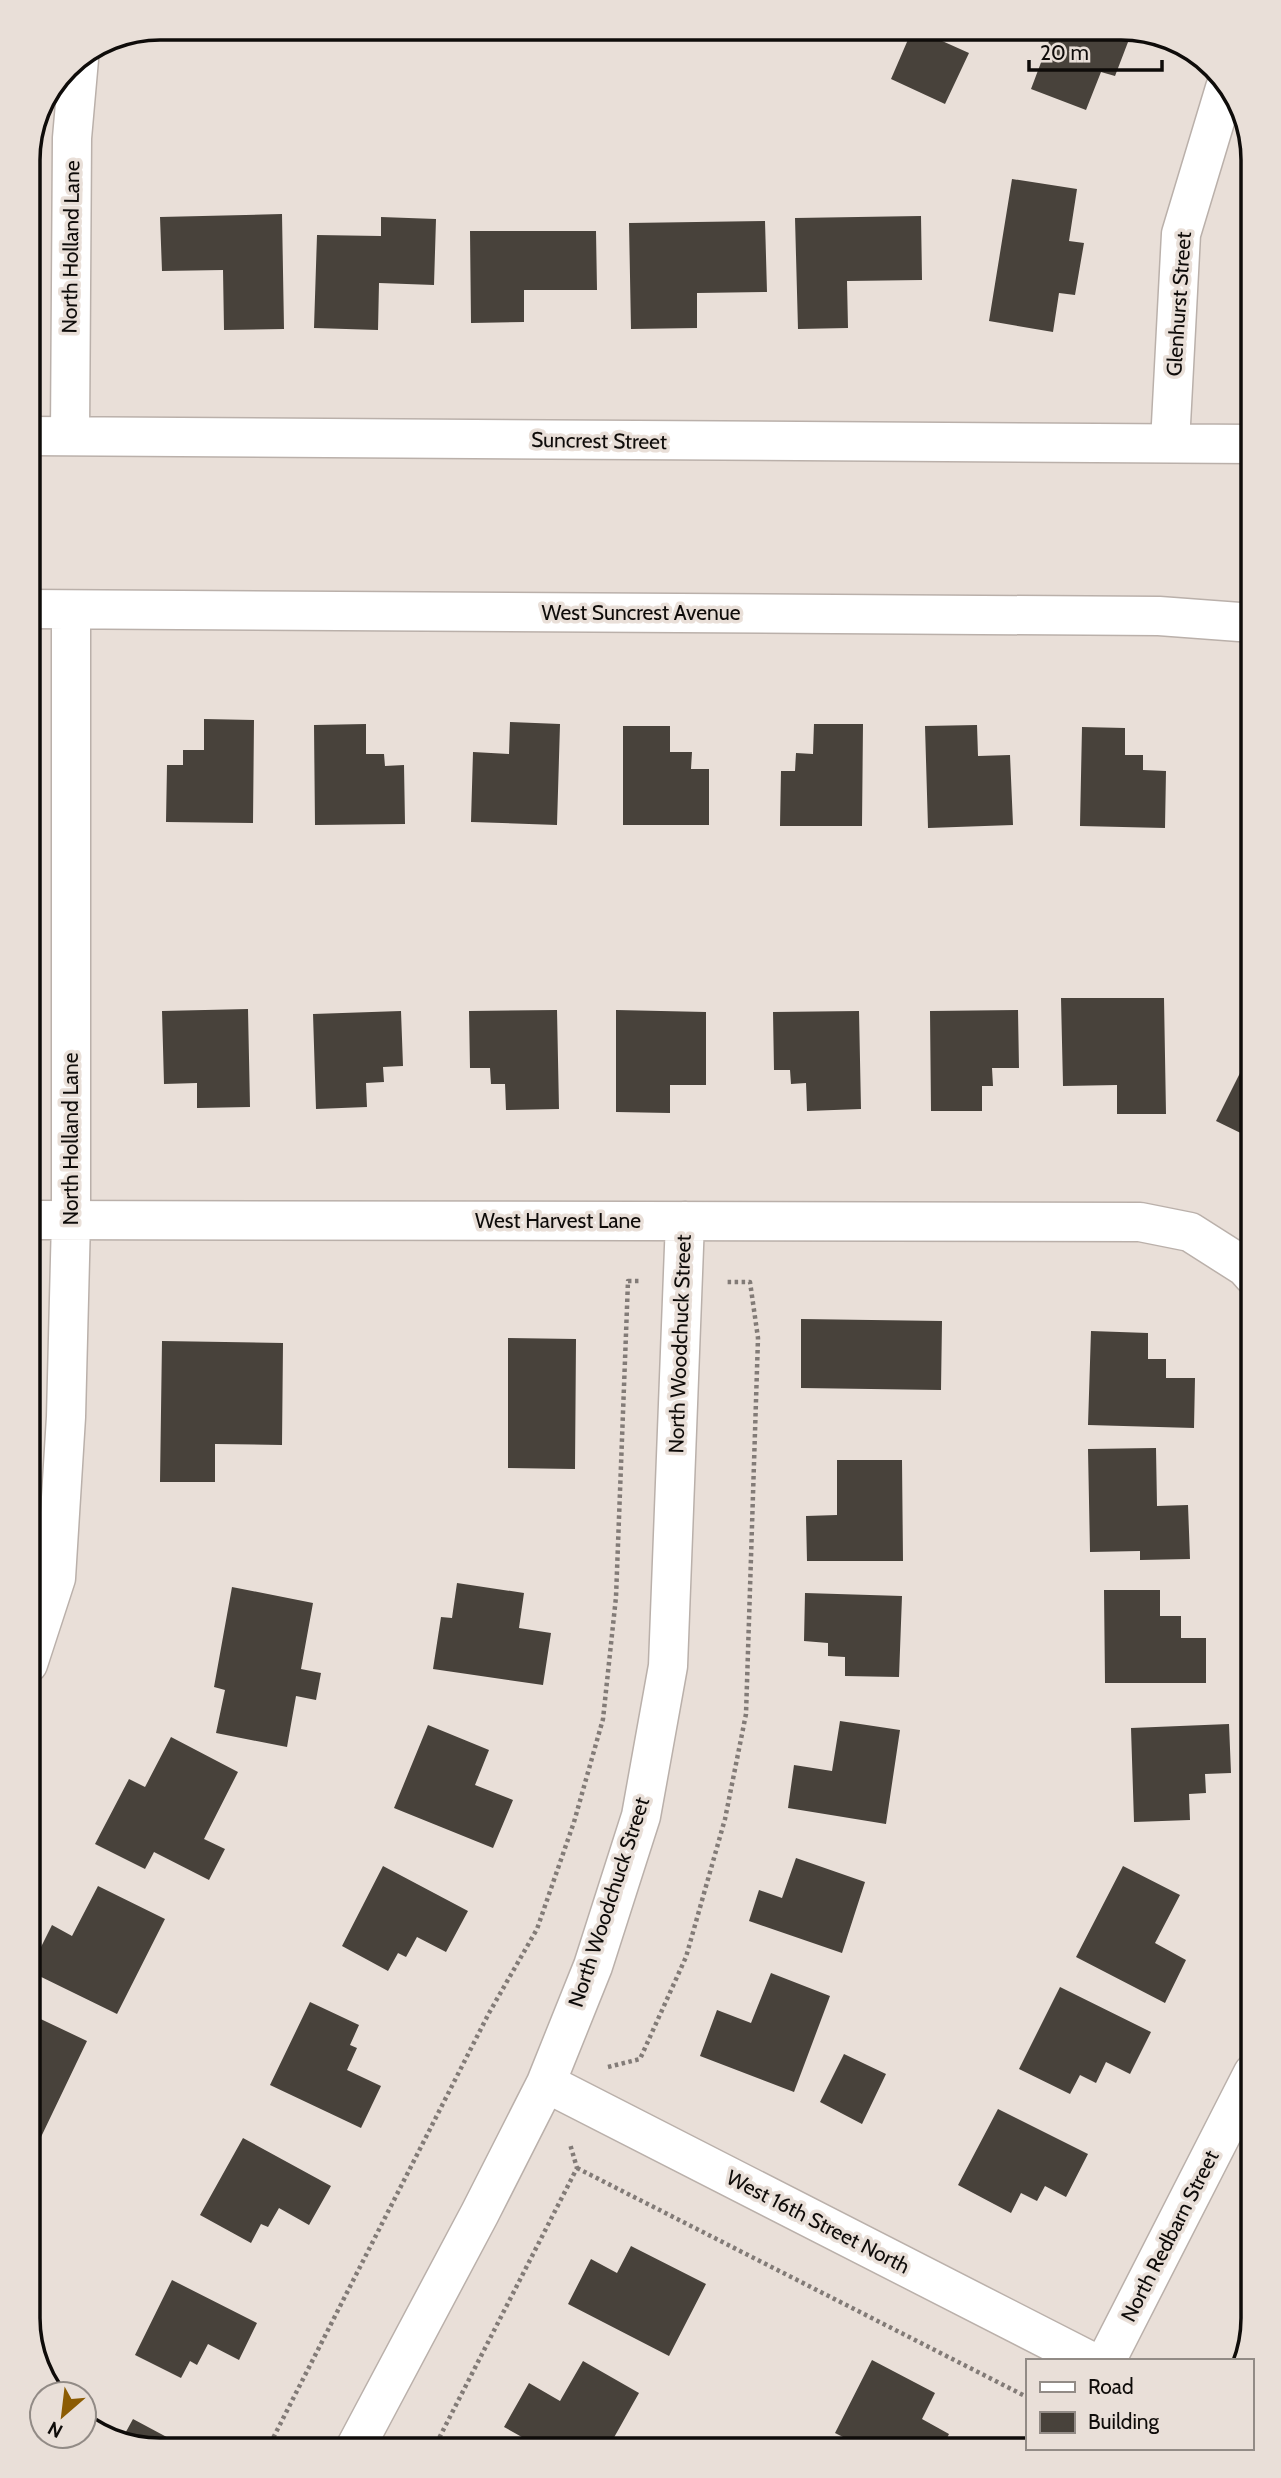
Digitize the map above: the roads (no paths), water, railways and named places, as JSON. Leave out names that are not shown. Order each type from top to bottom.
[{"type":"street","name":"North Holland Lane","points":[[70,435],[72,138],[78,73]]},
{"type":"street","name":"Glenhurst Street","points":[[1170,443],[1181,234],[1222,96]]},
{"type":"street","name":"Suncrest Street","points":[[41,436],[1170,443]]},
{"type":"street","points":[[1170,443],[1241,444]]},
{"type":"street","name":"West Suncrest Avenue","points":[[41,609],[1145,615],[1241,622]]},
{"type":"street","name":"North Holland Lane","points":[[40,1626],[56,1578],[66,1417],[71,1220],[71,610]]},
{"type":"street","name":"West Harvest Lane","points":[[41,1220],[1140,1222],[1190,1232],[1241,1266]]},
{"type":"street","name":"North Woodchuck Street","points":[[361,2437],[546,2083],[593,1966],[641,1816],[668,1666],[685,1221]]},
{"type":"street","name":"West 16th Street North","points":[[546,2083],[1086,2359]]},
{"type":"street","name":"North Redbarn Street","points":[[1107,2359],[1241,2097]]}]
